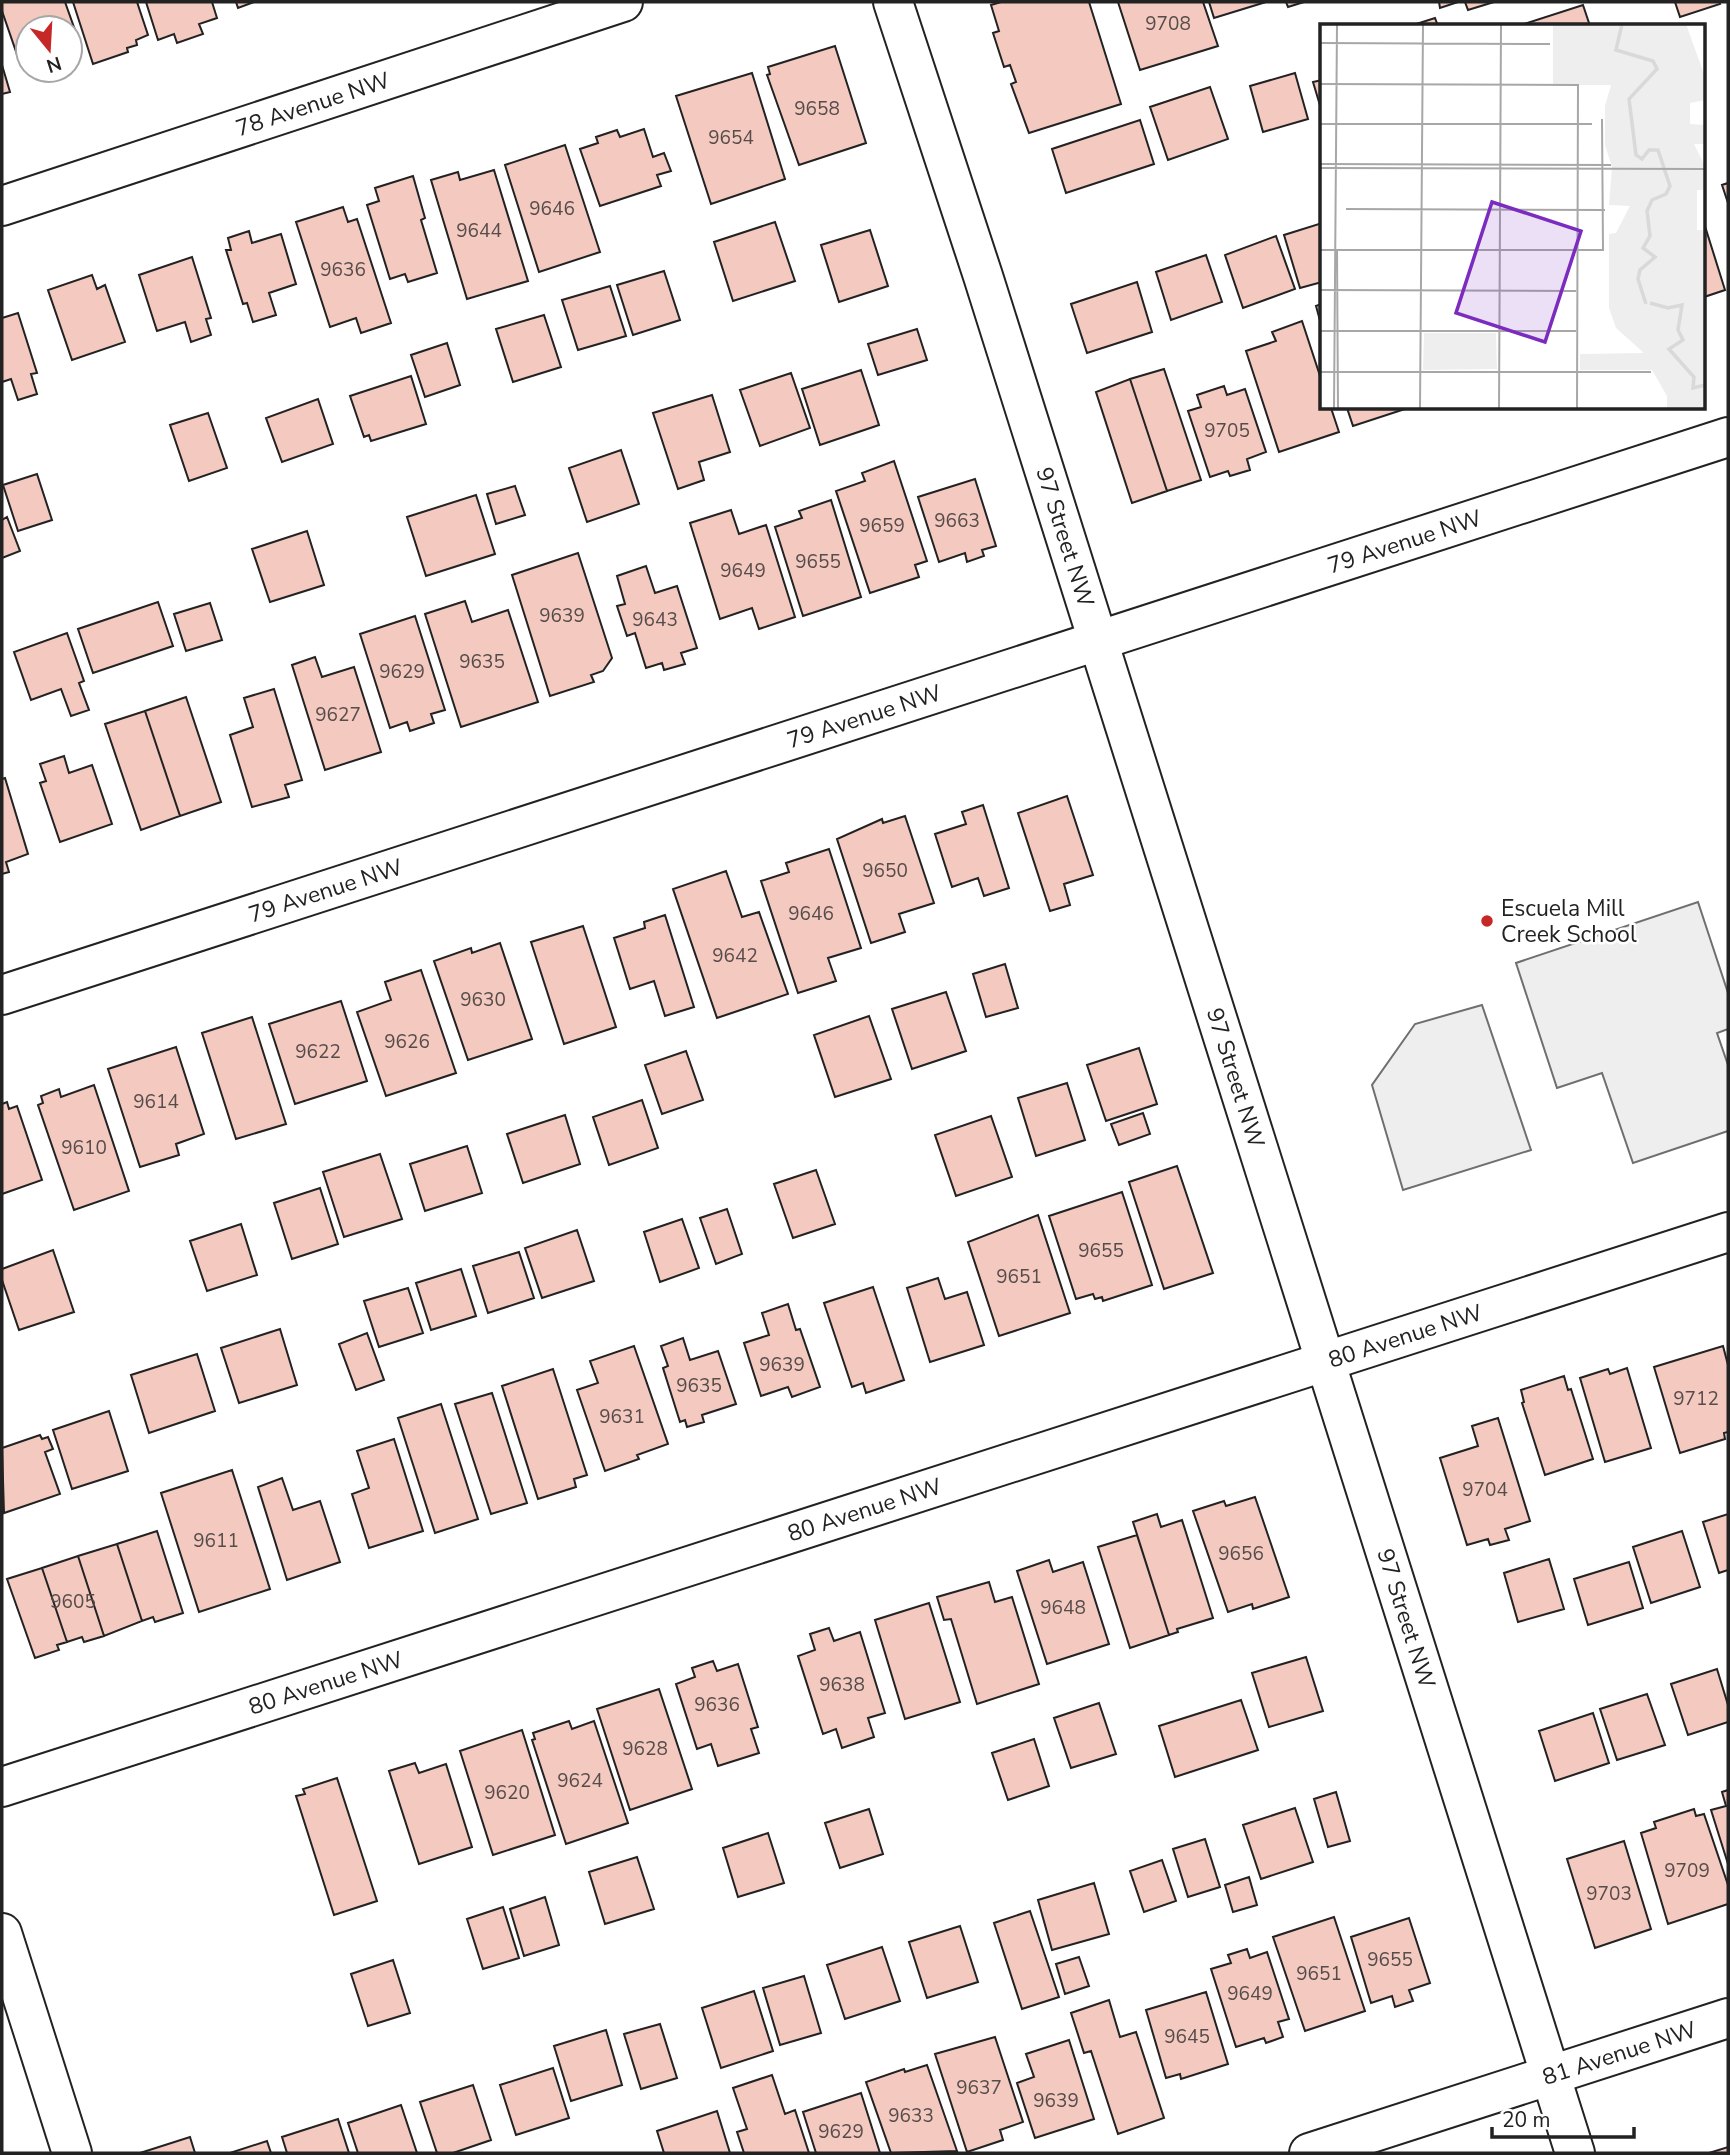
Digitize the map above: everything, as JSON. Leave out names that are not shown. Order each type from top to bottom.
[{"type":"street","name":"78 Avenue NW","points":[[2,206],[623,2]]},
{"type":"street","name":"97 Street NW","points":[[892,2],[1099,641],[1575,2153]]},
{"type":"street","name":"79 Avenue NW","points":[[2,995],[1728,437]]},
{"type":"street","name":"80 Avenue NW","points":[[2,1787],[1728,1232]]},
{"type":"street","points":[[2,1933],[72,2153]]},
{"type":"street","name":"81 Avenue NW","points":[[1309,2153],[1728,2018]]},
{"type":"shaded area","points":[[1698,902],[1728,993],[1728,1029],[1717,1033],[1728,1065],[1728,1131],[1633,1163],[1602,1073],[1557,1088],[1516,963]]},
{"type":"shaded area","points":[[1482,1005],[1531,1150],[1403,1190],[1372,1085],[1415,1024]]},
{"type":"building","points":[[2,2],[65,2],[69,14],[14,14],[14,46],[2,11]]},
{"type":"building","points":[[73,2],[137,2],[148,35],[136,40],[137,45],[127,48],[128,52],[93,64],[84,36],[84,14],[77,14]]},
{"type":"building","points":[[146,2],[212,2],[217,18],[199,24],[203,34],[177,43],[174,34],[158,40]]},
{"type":"building","points":[[236,2],[254,2],[238,8]]},
{"type":"building","points":[[1001,2],[1089,2],[1121,104],[1029,133],[1011,84],[1016,82],[1010,65],[1004,67],[993,33],[999,31],[991,5]]},
{"type":"building","points":[[1118,2],[1203,2],[1218,46],[1140,70]]},
{"type":"building","points":[[1209,2],[1266,2],[1214,18]]},
{"type":"building","points":[[1286,2],[1304,2],[1288,7]]},
{"type":"building","points":[[1439,2],[1458,2],[1440,8]]},
{"type":"building","points":[[1465,2],[1494,2],[1468,10]]},
{"type":"building","points":[[1675,2],[1719,2],[1720,4],[1680,17]]},
{"type":"building","points":[[1583,5],[1589,24],[1524,24]]},
{"type":"building","points":[[1435,18],[1437,24],[1416,24]]},
{"type":"building","points":[[835,46],[866,143],[799,165],[767,75],[770,74],[768,67]]},
{"type":"building","points":[[2,65],[10,92],[2,94]]},
{"type":"building","points":[[752,73],[785,179],[711,204],[676,96]]},
{"type":"building","points":[[1295,73],[1308,119],[1263,132],[1250,86]]},
{"type":"building","points":[[1320,80],[1320,105],[1313,82]]},
{"type":"building","points":[[1210,87],[1228,139],[1168,160],[1150,107]]},
{"type":"building","points":[[1140,120],[1154,164],[1066,193],[1052,149]]},
{"type":"building","points":[[644,129],[653,157],[664,153],[671,171],[657,175],[661,186],[600,206],[580,149],[598,143],[596,137],[617,130],[620,137]]},
{"type":"building","points":[[565,145],[600,252],[539,272],[505,165]]},
{"type":"building","points":[[494,170],[528,281],[467,299],[431,180],[458,172],[460,180]]},
{"type":"building","points":[[413,176],[425,218],[421,220],[437,273],[408,282],[405,274],[390,279],[367,205],[379,201],[375,188]]},
{"type":"building","points":[[1728,183],[1728,203],[1722,185]]},
{"type":"building","points":[[343,207],[348,222],[357,219],[391,323],[361,333],[356,318],[330,327],[296,222]]},
{"type":"building","points":[[775,222],[795,281],[733,301],[714,242]]},
{"type":"building","points":[[1320,224],[1320,283],[1300,288],[1284,235]]},
{"type":"building","points":[[1706,229],[1725,290],[1706,296]]},
{"type":"building","points":[[870,230],[888,286],[839,302],[821,245]]},
{"type":"building","points":[[249,231],[252,243],[281,234],[296,284],[269,293],[276,315],[253,322],[247,303],[243,304],[226,250],[231,250],[228,238]]},
{"type":"building","points":[[1276,236],[1295,289],[1243,308],[1225,255]]},
{"type":"building","points":[[1206,255],[1222,302],[1171,320],[1156,272]]},
{"type":"building","points":[[192,257],[211,318],[206,319],[211,335],[191,342],[185,322],[157,331],[139,275]]},
{"type":"building","points":[[664,271],[680,320],[633,335],[617,285]]},
{"type":"building","points":[[92,275],[97,289],[105,285],[125,342],[72,360],[48,290]]},
{"type":"building","points":[[1137,282],[1152,332],[1087,353],[1071,304]]},
{"type":"building","points":[[610,286],[626,336],[578,350],[562,300]]},
{"type":"building","points":[[1320,305],[1320,321],[1316,306]]},
{"type":"building","points":[[18,313],[37,373],[31,374],[37,394],[18,400],[11,379],[2,382],[2,318]]},
{"type":"building","points":[[544,315],[561,367],[513,382],[496,329]]},
{"type":"building","points":[[1302,321],[1320,376],[1320,410],[1332,410],[1339,432],[1279,452],[1246,351],[1276,341],[1272,332]]},
{"type":"building","points":[[917,329],[927,360],[878,375],[868,344]]},
{"type":"building","points":[[447,343],[460,385],[425,397],[411,355]]},
{"type":"building","points":[[1164,369],[1201,480],[1167,491],[1130,379]]},
{"type":"building","points":[[861,370],[879,425],[820,445],[802,389]]},
{"type":"building","points":[[791,373],[810,428],[760,446],[740,390]]},
{"type":"building","points":[[411,376],[426,424],[371,441],[369,435],[364,437],[350,396]]},
{"type":"building","points":[[1130,379],[1167,491],[1132,503],[1096,392]]},
{"type":"building","points":[[1224,386],[1227,395],[1245,389],[1266,452],[1247,459],[1250,470],[1230,476],[1228,471],[1210,477],[1188,411],[1201,407],[1197,395]]},
{"type":"building","points":[[712,395],[730,452],[699,462],[704,480],[678,489],[653,413]]},
{"type":"building","points":[[318,399],[333,444],[282,462],[266,418]]},
{"type":"building","points":[[1348,410],[1402,410],[1353,426]]},
{"type":"building","points":[[208,413],[227,468],[189,481],[170,425]]},
{"type":"building","points":[[621,450],[639,504],[587,522],[569,468]]},
{"type":"building","points":[[894,461],[927,561],[915,565],[919,577],[870,593],[836,491],[865,481],[862,473]]},
{"type":"building","points":[[37,474],[52,520],[18,531],[3,485]]},
{"type":"building","points":[[975,479],[996,546],[982,550],[984,556],[967,562],[965,553],[939,562],[918,497]]},
{"type":"building","points":[[515,486],[525,515],[496,524],[487,494]]},
{"type":"building","points":[[476,495],[495,554],[426,576],[407,517]]},
{"type":"building","points":[[831,500],[861,597],[803,616],[775,527],[802,518],[799,511]]},
{"type":"building","points":[[731,510],[739,534],[766,525],[795,617],[759,629],[752,608],[720,619],[690,523]]},
{"type":"building","points":[[7,517],[20,551],[2,558],[2,520]]},
{"type":"building","points":[[307,531],[324,585],[270,602],[252,549]]},
{"type":"building","points":[[578,553],[612,658],[603,671],[591,675],[594,682],[550,696],[512,575]]},
{"type":"building","points":[[646,566],[655,593],[677,586],[697,648],[681,653],[685,664],[664,670],[662,663],[646,668],[635,633],[627,636],[617,606],[625,604],[617,576]]},
{"type":"building","points":[[465,601],[472,622],[508,610],[538,702],[461,727],[425,614]]},
{"type":"building","points":[[158,602],[173,646],[93,673],[78,629]]},
{"type":"building","points":[[210,603],[222,640],[186,651],[174,614]]},
{"type":"building","points":[[415,616],[445,710],[431,714],[434,723],[410,731],[407,722],[390,728],[360,634]]},
{"type":"building","points":[[67,633],[84,681],[79,683],[89,710],[71,716],[61,689],[31,700],[14,652]]},
{"type":"building","points":[[315,657],[322,677],[354,667],[381,752],[325,770],[292,665]]},
{"type":"building","points":[[274,689],[302,780],[285,785],[289,797],[252,807],[230,735],[253,727],[244,698]]},
{"type":"building","points":[[186,697],[221,802],[180,816],[145,711]]},
{"type":"building","points":[[145,711],[180,816],[141,830],[105,724]]},
{"type":"building","points":[[64,756],[69,773],[92,765],[112,824],[60,842],[40,783],[46,781],[40,764]]},
{"type":"building","points":[[5,778],[28,854],[6,862],[9,872],[2,874],[2,779]]},
{"type":"building","points":[[1067,796],[1093,875],[1064,884],[1070,905],[1050,911],[1018,813]]},
{"type":"building","points":[[983,805],[1009,888],[984,896],[978,878],[952,887],[935,834],[966,824],[962,812]]},
{"type":"building","points":[[905,816],[934,903],[899,914],[905,932],[871,943],[837,839],[882,819],[883,823]]},
{"type":"building","points":[[829,849],[861,948],[828,958],[836,981],[798,993],[761,881],[789,872],[786,863]]},
{"type":"building","points":[[726,871],[742,917],[759,912],[788,994],[717,1018],[673,889]]},
{"type":"building","points":[[665,915],[694,1007],[665,1016],[654,981],[630,989],[614,938],[645,928],[644,922]]},
{"type":"building","points":[[583,926],[616,1027],[564,1044],[531,942]]},
{"type":"building","points":[[500,943],[532,1039],[468,1060],[434,961],[471,948],[472,953]]},
{"type":"building","points":[[1005,964],[1018,1008],[986,1017],[973,974]]},
{"type":"building","points":[[421,970],[456,1073],[386,1096],[357,1012],[391,1000],[385,982]]},
{"type":"building","points":[[946,992],[966,1051],[912,1069],[892,1009]]},
{"type":"building","points":[[341,1001],[367,1081],[295,1104],[269,1024]]},
{"type":"building","points":[[869,1016],[891,1079],[835,1097],[814,1035]]},
{"type":"building","points":[[252,1017],[286,1124],[236,1139],[202,1033]]},
{"type":"building","points":[[176,1047],[204,1134],[176,1144],[179,1155],[140,1167],[108,1069]]},
{"type":"building","points":[[1139,1048],[1157,1104],[1106,1121],[1087,1065]]},
{"type":"building","points":[[686,1051],[703,1100],[662,1114],[645,1065]]},
{"type":"building","points":[[1067,1083],[1085,1140],[1036,1156],[1018,1098]]},
{"type":"building","points":[[94,1085],[129,1191],[74,1210],[38,1105],[43,1103],[41,1096],[59,1089],[61,1097]]},
{"type":"building","points":[[642,1100],[658,1148],[609,1165],[593,1117]]},
{"type":"building","points":[[7,1102],[9,1109],[17,1106],[42,1180],[2,1194],[2,1104]]},
{"type":"building","points":[[1143,1113],[1150,1134],[1119,1145],[1111,1124]]},
{"type":"building","points":[[565,1115],[580,1164],[523,1183],[507,1134]]},
{"type":"building","points":[[991,1116],[1012,1177],[956,1196],[935,1135]]},
{"type":"building","points":[[467,1146],[482,1193],[425,1211],[410,1164]]},
{"type":"building","points":[[380,1154],[402,1219],[344,1237],[323,1172]]},
{"type":"building","points":[[1177,1166],[1213,1273],[1164,1289],[1129,1182]]},
{"type":"building","points":[[816,1170],[835,1224],[793,1238],[774,1184]]},
{"type":"building","points":[[320,1188],[338,1244],[292,1259],[274,1203]]},
{"type":"building","points":[[1122,1192],[1152,1285],[1103,1301],[1102,1297],[1095,1299],[1093,1294],[1076,1299],[1049,1216]]},
{"type":"building","points":[[727,1209],[742,1254],[716,1264],[700,1218]]},
{"type":"building","points":[[1038,1215],[1070,1313],[999,1336],[968,1242]]},
{"type":"building","points":[[682,1219],[699,1268],[660,1282],[644,1232]]},
{"type":"building","points":[[241,1224],[257,1275],[207,1291],[190,1241]]},
{"type":"building","points":[[577,1230],[594,1281],[542,1298],[525,1248]]},
{"type":"building","points":[[53,1250],[74,1312],[19,1330],[2,1280],[2,1269]]},
{"type":"building","points":[[519,1252],[534,1298],[488,1313],[473,1266]]},
{"type":"building","points":[[461,1269],[476,1316],[431,1330],[416,1283]]},
{"type":"building","points":[[938,1278],[945,1299],[967,1292],[984,1345],[930,1362],[907,1288]]},
{"type":"building","points":[[873,1287],[904,1380],[866,1393],[863,1383],[852,1387],[824,1303]]},
{"type":"building","points":[[408,1288],[423,1333],[379,1347],[364,1301]]},
{"type":"building","points":[[788,1304],[796,1330],[800,1329],[820,1387],[792,1397],[788,1387],[761,1396],[744,1343],[769,1335],[762,1313]]},
{"type":"building","points":[[280,1329],[297,1385],[239,1403],[221,1348]]},
{"type":"building","points":[[367,1333],[384,1380],[356,1390],[339,1344]]},
{"type":"building","points":[[683,1338],[690,1360],[718,1351],[736,1404],[702,1415],[704,1422],[687,1427],[685,1420],[680,1422],[663,1368],[668,1366],[661,1346]]},
{"type":"building","points":[[634,1346],[668,1444],[637,1455],[639,1459],[605,1471],[577,1390],[598,1383],[590,1361]]},
{"type":"building","points":[[1723,1346],[1728,1365],[1728,1432],[1724,1433],[1725,1439],[1680,1453],[1654,1367]]},
{"type":"building","points":[[197,1354],[215,1411],[149,1433],[131,1375]]},
{"type":"building","points":[[1627,1368],[1651,1448],[1605,1462],[1580,1378],[1608,1369],[1610,1374]]},
{"type":"building","points":[[553,1369],[587,1475],[574,1479],[576,1487],[538,1499],[502,1386]]},
{"type":"building","points":[[1564,1376],[1568,1390],[1571,1389],[1593,1459],[1545,1475],[1522,1403],[1521,1390]]},
{"type":"building","points":[[492,1393],[527,1503],[491,1514],[455,1404]]},
{"type":"building","points":[[441,1404],[478,1519],[435,1533],[398,1418]]},
{"type":"building","points":[[109,1411],[128,1471],[72,1489],[53,1430]]},
{"type":"building","points":[[1498,1418],[1530,1521],[1505,1529],[1509,1540],[1490,1545],[1488,1539],[1467,1545],[1440,1458],[1478,1446],[1472,1426]]},
{"type":"building","points":[[40,1435],[42,1439],[48,1437],[53,1449],[45,1452],[60,1494],[4,1513],[2,1448]]},
{"type":"building","points":[[394,1439],[423,1531],[369,1548],[352,1494],[369,1488],[357,1451]]},
{"type":"building","points":[[232,1470],[270,1589],[199,1612],[161,1493]]},
{"type":"building","points":[[282,1478],[293,1510],[320,1501],[340,1562],[287,1580],[258,1487]]},
{"type":"building","points":[[1255,1497],[1289,1597],[1253,1609],[1252,1604],[1228,1612],[1193,1511],[1224,1501],[1226,1506]]},
{"type":"building","points":[[1157,1514],[1161,1527],[1182,1520],[1213,1618],[1177,1629],[1178,1632],[1169,1635],[1133,1522]]},
{"type":"building","points":[[1728,1514],[1728,1570],[1719,1573],[1703,1522]]},
{"type":"building","points":[[157,1531],[183,1613],[155,1622],[153,1617],[142,1621],[117,1544]]},
{"type":"building","points":[[1682,1531],[1700,1587],[1651,1603],[1633,1547]]},
{"type":"building","points":[[1137,1535],[1169,1635],[1130,1648],[1098,1547]]},
{"type":"building","points":[[117,1544],[142,1621],[104,1636],[78,1556]]},
{"type":"building","points":[[78,1556],[104,1636],[84,1642],[82,1637],[67,1642],[42,1568]]},
{"type":"building","points":[[1549,1559],[1564,1609],[1518,1622],[1504,1573]]},
{"type":"building","points":[[1049,1560],[1053,1572],[1083,1562],[1109,1644],[1047,1664],[1017,1571]]},
{"type":"building","points":[[1629,1562],[1643,1608],[1588,1625],[1574,1579]]},
{"type":"building","points":[[42,1568],[67,1642],[57,1645],[59,1650],[35,1658],[7,1579]]},
{"type":"building","points":[[989,1582],[995,1602],[1012,1597],[1039,1684],[977,1704],[951,1619],[944,1620],[937,1597]]},
{"type":"building","points":[[929,1603],[960,1702],[905,1719],[875,1620]]},
{"type":"building","points":[[829,1628],[834,1641],[860,1632],[885,1713],[868,1718],[874,1737],[842,1748],[836,1729],[823,1734],[798,1656],[815,1650],[810,1634]]},
{"type":"building","points":[[1306,1657],[1323,1711],[1269,1727],[1252,1673]]},
{"type":"building","points":[[713,1661],[717,1671],[738,1664],[758,1727],[751,1729],[759,1753],[718,1766],[711,1744],[697,1749],[676,1684],[695,1677],[692,1668]]},
{"type":"building","points":[[1717,1669],[1728,1705],[1728,1722],[1688,1735],[1671,1684]]},
{"type":"building","points":[[659,1689],[692,1789],[630,1810],[597,1709]]},
{"type":"building","points":[[1647,1694],[1665,1745],[1617,1760],[1600,1709]]},
{"type":"building","points":[[1241,1700],[1258,1750],[1175,1777],[1159,1726]]},
{"type":"building","points":[[1099,1703],[1116,1754],[1071,1768],[1054,1718]]},
{"type":"building","points":[[1593,1713],[1609,1763],[1555,1781],[1539,1731]]},
{"type":"building","points":[[569,1721],[572,1729],[594,1721],[628,1823],[566,1844],[532,1740],[535,1739],[533,1733]]},
{"type":"building","points":[[522,1730],[555,1835],[493,1855],[460,1751]]},
{"type":"building","points":[[1034,1739],[1049,1786],[1008,1800],[992,1753]]},
{"type":"building","points":[[415,1763],[419,1773],[446,1764],[472,1847],[419,1864],[389,1771]]},
{"type":"building","points":[[337,1778],[377,1901],[334,1915],[296,1796],[305,1794],[303,1789]]},
{"type":"building","points":[[1728,1790],[1728,1864],[1711,1810],[1726,1806],[1722,1792]]},
{"type":"building","points":[[1336,1792],[1350,1841],[1328,1847],[1314,1799]]},
{"type":"building","points":[[1295,1808],[1313,1862],[1261,1879],[1243,1825]]},
{"type":"building","points":[[869,1809],[883,1854],[840,1868],[825,1823]]},
{"type":"building","points":[[1694,1809],[1696,1816],[1704,1814],[1728,1885],[1728,1904],[1668,1924],[1641,1833],[1656,1828],[1654,1822]]},
{"type":"building","points":[[768,1833],[784,1883],[738,1897],[723,1848]]},
{"type":"building","points":[[1205,1839],[1220,1887],[1188,1897],[1173,1849]]},
{"type":"building","points":[[1624,1841],[1651,1929],[1595,1948],[1567,1859]]},
{"type":"building","points":[[637,1857],[654,1909],[605,1924],[589,1872]]},
{"type":"building","points":[[1162,1860],[1176,1901],[1144,1912],[1130,1871]]},
{"type":"building","points":[[1249,1877],[1257,1905],[1233,1912],[1225,1885]]},
{"type":"building","points":[[1094,1883],[1109,1934],[1052,1950],[1038,1900]]},
{"type":"building","points":[[545,1897],[559,1945],[524,1956],[510,1909]]},
{"type":"building","points":[[503,1907],[519,1958],[483,1969],[467,1919]]},
{"type":"building","points":[[1030,1911],[1059,1997],[1022,2009],[994,1923]]},
{"type":"building","points":[[1334,1917],[1365,2011],[1305,2031],[1273,1937]]},
{"type":"building","points":[[1409,1918],[1430,1983],[1409,1990],[1413,2001],[1395,2007],[1392,1996],[1371,2003],[1351,1937]]},
{"type":"building","points":[[960,1926],[978,1982],[927,1998],[909,1942]]},
{"type":"building","points":[[882,1947],[900,2001],[845,2019],[827,1965]]},
{"type":"building","points":[[1247,1949],[1250,1958],[1267,1952],[1289,2019],[1278,2022],[1283,2037],[1266,2043],[1264,2038],[1236,2047],[1211,1969],[1231,1963],[1228,1955]]},
{"type":"building","points":[[1079,1957],[1089,1986],[1065,1994],[1056,1964]]},
{"type":"building","points":[[393,1960],[410,2013],[368,2026],[351,1974]]},
{"type":"building","points":[[804,1976],[821,2033],[780,2045],[763,1988]]},
{"type":"building","points":[[754,1991],[773,2051],[721,2068],[702,2008]]},
{"type":"building","points":[[1206,1992],[1228,2064],[1181,2079],[1180,2074],[1166,2078],[1146,2010]]},
{"type":"building","points":[[1109,2000],[1120,2037],[1136,2032],[1164,2118],[1118,2134],[1091,2051],[1084,2053],[1071,2013]]},
{"type":"building","points":[[660,2024],[677,2078],[641,2089],[624,2034]]},
{"type":"building","points":[[606,2030],[622,2085],[571,2101],[554,2046]]},
{"type":"building","points":[[995,2037],[1023,2122],[1000,2130],[1003,2140],[967,2152],[935,2054]]},
{"type":"building","points":[[1069,2040],[1094,2119],[1035,2138],[1017,2083],[1034,2077],[1026,2054]]},
{"type":"building","points":[[927,2065],[957,2151],[891,2153],[866,2082],[904,2069],[905,2072]]},
{"type":"building","points":[[553,2068],[569,2118],[516,2135],[500,2085]]},
{"type":"building","points":[[772,2075],[785,2114],[795,2110],[809,2153],[744,2153],[737,2132],[747,2129],[733,2088]]},
{"type":"building","points":[[473,2085],[491,2140],[453,2153],[437,2153],[420,2102]]},
{"type":"building","points":[[861,2093],[880,2153],[816,2153],[803,2112]]},
{"type":"building","points":[[401,2105],[417,2153],[358,2153],[348,2123]]},
{"type":"building","points":[[717,2111],[730,2153],[664,2153],[657,2131]]},
{"type":"building","points":[[338,2119],[349,2153],[287,2153],[282,2137]]},
{"type":"building","points":[[190,2137],[195,2153],[140,2153]]},
{"type":"building","points":[[267,2141],[271,2153],[230,2153]]},
{"type":"building","points":[[1728,2147],[1728,2153],[1709,2153]]},
{"type":"place","name":"Escuela Mill Creek School","points":[[1487,921]]}]
